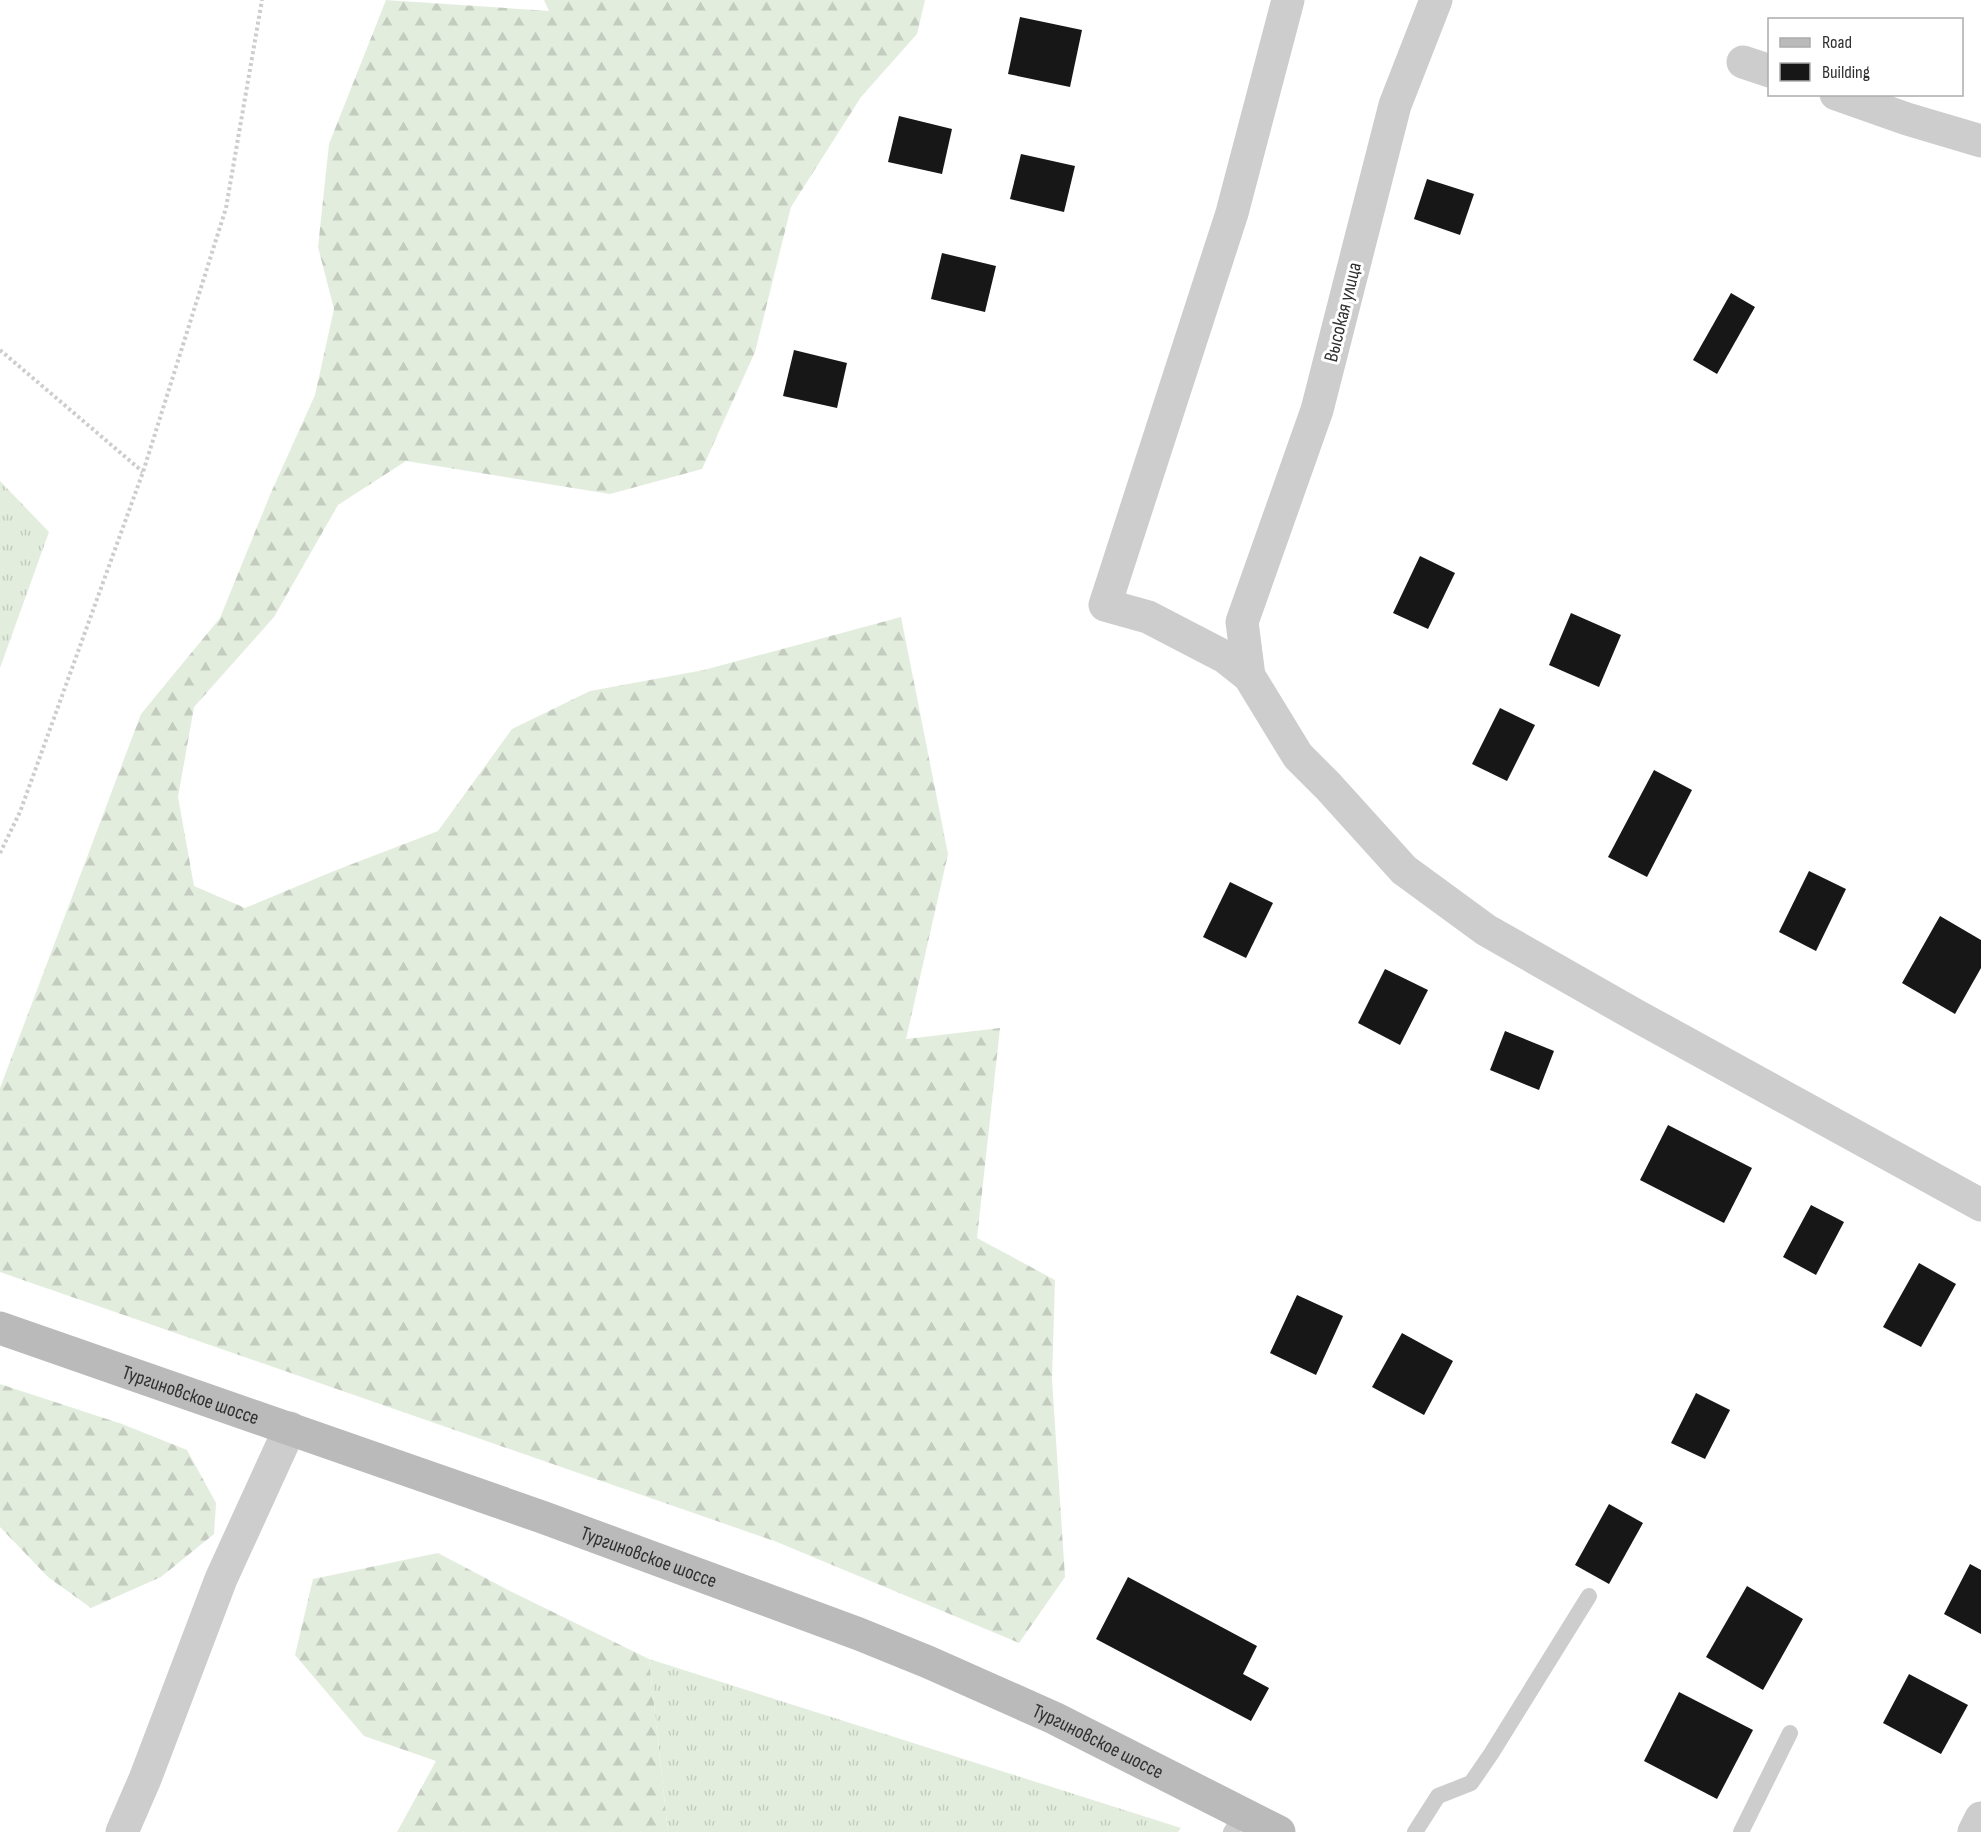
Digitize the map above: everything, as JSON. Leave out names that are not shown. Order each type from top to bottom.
[{"type":"main road","name":"Тургиновское шоссе","points":[[0,1328],[542,1517],[859,1634],[1054,1718],[1237,1822],[1279,1832]]},
{"type":"street","points":[[1288,0],[1232,213],[1105,605],[1148,617],[1225,657],[1248,676],[1298,756],[1404,870],[1486,930],[1636,1016],[1981,1205]]},
{"type":"street","name":"Высокая улица","points":[[1248,676],[1242,622],[1317,410],[1395,105],[1436,0]]},
{"type":"street","points":[[1842,96],[1907,119],[1981,141]]},
{"type":"street","points":[[122,1832],[145,1779],[221,1579],[290,1428]]},
{"type":"street","points":[[1974,1832],[1981,1818]]},
{"type":"lane","points":[[1415,1832],[1438,1796],[1471,1783],[1589,1596]]},
{"type":"lane","points":[[1741,1832],[1791,1733]]},
{"type":"path","points":[[0,854],[20,813],[143,472],[226,208],[262,0]]},
{"type":"path","points":[[0,350],[143,472]]},
{"type":"green space","points":[[386,0],[549,11],[544,0],[925,0],[917,34],[861,97],[791,207],[755,352],[702,469],[610,494],[406,461],[338,505],[274,617],[194,707],[178,797],[194,886],[245,908],[438,831],[512,729],[590,691],[704,670],[901,617],[948,854],[906,1039],[1000,1028],[977,1238],[1055,1280],[1052,1379],[1065,1577],[1019,1643],[777,1542],[0,1272],[0,1088],[141,714],[220,618],[270,495],[315,395],[334,309],[318,247],[329,144]]},
{"type":"green space","points":[[0,481],[49,532],[0,668]]},
{"type":"green space","points":[[0,1384],[122,1424],[187,1450],[216,1503],[214,1534],[161,1577],[91,1608],[48,1577],[0,1527]]},
{"type":"green space","points":[[438,1553],[649,1659],[668,1832],[397,1832],[436,1761],[364,1736],[295,1655],[313,1579]]},
{"type":"green space","points":[[649,1659],[1181,1828],[1178,1832],[668,1832]]},
{"type":"building","points":[[1020,17],[1082,30],[1070,87],[1008,74]]},
{"type":"building","points":[[899,116],[952,129],[942,174],[888,162]]},
{"type":"building","points":[[1021,154],[1075,166],[1064,212],[1010,199]]},
{"type":"building","points":[[1427,179],[1474,194],[1460,235],[1414,219]]},
{"type":"building","points":[[942,253],[996,266],[985,312],[931,299]]},
{"type":"building","points":[[1731,293],[1755,307],[1717,374],[1693,360]]},
{"type":"building","points":[[794,350],[847,363],[837,408],[783,396]]},
{"type":"building","points":[[1420,556],[1455,573],[1428,629],[1393,613]]},
{"type":"building","points":[[1571,613],[1621,635],[1599,687],[1549,665]]},
{"type":"building","points":[[1500,708],[1535,725],[1507,781],[1472,764]]},
{"type":"building","points":[[1654,770],[1692,790],[1647,877],[1608,857]]},
{"type":"building","points":[[1809,871],[1846,889],[1816,951],[1779,932]]},
{"type":"building","points":[[1230,882],[1273,903],[1246,958],[1203,937]]},
{"type":"building","points":[[1940,916],[1981,940],[1981,968],[1955,1014],[1902,983]]},
{"type":"building","points":[[1385,969],[1428,990],[1400,1045],[1358,1023]]},
{"type":"building","points":[[1505,1031],[1554,1051],[1539,1090],[1490,1070]]},
{"type":"building","points":[[1668,1125],[1752,1168],[1724,1223],[1640,1180]]},
{"type":"building","points":[[1811,1205],[1844,1222],[1816,1275],[1783,1257]]},
{"type":"building","points":[[1919,1263],[1956,1284],[1921,1347],[1883,1327]]},
{"type":"building","points":[[1297,1295],[1343,1316],[1316,1375],[1270,1353]]},
{"type":"building","points":[[1402,1333],[1453,1361],[1424,1415],[1372,1387]]},
{"type":"building","points":[[1696,1393],[1730,1410],[1705,1459],[1671,1443]]},
{"type":"building","points":[[1609,1504],[1643,1523],[1609,1584],[1575,1565]]},
{"type":"building","points":[[1970,1564],[1981,1570],[1981,1634],[1944,1614]]},
{"type":"building","points":[[1128,1577],[1257,1646],[1243,1674],[1269,1688],[1251,1721],[1096,1639]]},
{"type":"building","points":[[1747,1586],[1803,1619],[1763,1690],[1706,1657]]},
{"type":"building","points":[[1909,1674],[1968,1705],[1941,1754],[1883,1723]]},
{"type":"building","points":[[1679,1692],[1753,1730],[1717,1799],[1644,1761]]}]
